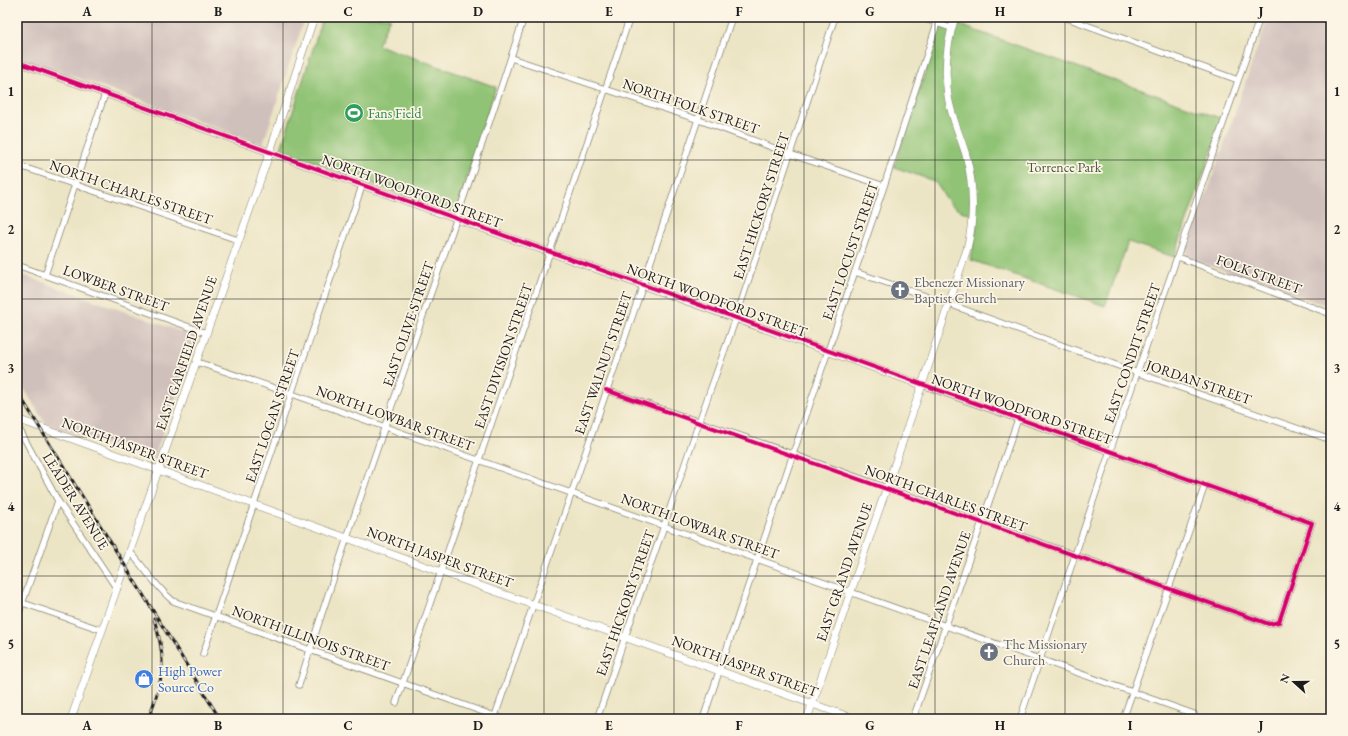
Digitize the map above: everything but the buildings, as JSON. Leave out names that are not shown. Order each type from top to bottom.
[{"type":"street","name":"EAST GARFIELD AVENUE","points":[[71,719],[270,152],[314,17]]},
{"type":"street","name":"EAST OLIVE STREET","points":[[298,685],[457,219],[524,17]]},
{"type":"street","name":"EAST DIVISION STREET","points":[[396,703],[551,253],[630,17]]},
{"type":"street","name":"EAST WALNUT STREET","points":[[495,716],[699,120],[732,17]]},
{"type":"street","name":"EAST HICKORY STREET","points":[[597,719],[736,318],[835,17]]},
{"type":"street","points":[[919,17],[938,20],[951,28]]},
{"type":"street","name":"EAST GRAND AVENUE","points":[[807,719],[922,385],[967,248],[973,218],[973,190],[948,97],[946,70],[948,44],[954,17]]},
{"type":"street","points":[[1064,17],[1238,80]]},
{"type":"street","name":"EAST CONDIT STREET","points":[[1020,719],[1110,451],[1260,17]]},
{"type":"street","name":"EAST LOCUST STREET","points":[[703,719],[794,456],[938,20]]},
{"type":"street","name":"NORTH FOLK STREET","points":[[511,58],[699,120],[790,154],[884,186]]},
{"type":"street","name":"NORTH WOODFORD STREET","points":[[17,62],[1312,523],[1279,622]]},
{"type":"street","points":[[46,275],[105,94]]},
{"type":"street","name":"NORTH CHARLES STREET","points":[[17,166],[238,240]]},
{"type":"street","name":"EAST LOGAN STREET","points":[[203,654],[362,186]]},
{"type":"street","name":"FOLK STREET","points":[[1178,257],[1331,314]]},
{"type":"street","name":"LOWBER STREET","points":[[17,265],[206,333]]},
{"type":"street","name":"JORDAN STREET","points":[[855,272],[1331,440]]},
{"type":"street","name":"NORTH LOWBAR STREET","points":[[197,362],[386,427],[571,494],[1194,714]]},
{"type":"street","name":"NORTH CHARLES STREET","points":[[606,390],[1269,624],[1279,622]]},
{"type":"street","name":"NORTH JASPER STREET","points":[[17,418],[254,505],[854,719]]},
{"type":"street","name":"EAST LEAFLAND AVENUE","points":[[913,719],[1018,419]]},
{"type":"street","name":"LEADER AVENUE","points":[[17,425],[58,501],[117,589]]},
{"type":"street","points":[[1123,719],[1205,485]]},
{"type":"street","points":[[17,618],[20,602],[58,501]]},
{"type":"street","name":"NORTH ILLINOIS STREET","points":[[130,552],[142,565],[162,592],[173,601],[503,719]]},
{"type":"street","points":[[20,602],[102,630]]},
{"type":"shaded area","points":[[17,17],[305,17],[263,144],[17,56]]},
{"type":"shaded area","points":[[1268,17],[1331,17],[1331,307],[1185,257]]},
{"type":"shaded area","points":[[17,273],[197,337],[153,461],[45,423],[17,377]]},
{"type":"green space","points":[[323,17],[390,17],[378,45],[496,87],[455,215],[281,149]]},
{"type":"green space","name":"Torrence Park","points":[[943,19],[1223,119],[1174,257],[1128,242],[1105,306],[971,260],[978,217],[961,211],[953,206],[936,184],[931,180],[894,167]]},
{"type":"railway","points":[[17,391],[220,719]]},
{"type":"railway","points":[[148,719],[158,693],[162,669],[161,646],[154,619]]},
{"type":"cycle path","points":[[17,62],[1312,523],[1279,622],[1269,624],[606,390]]},
{"type":"place","name":"Fans Field","points":[[354,113]]},
{"type":"place","name":"Ebenezer Missionary Baptist Church","points":[[900,290]]},
{"type":"place","name":"The Missionary Church","points":[[989,652]]},
{"type":"place","name":"High Power Source Co","points":[[144,679]]}]
